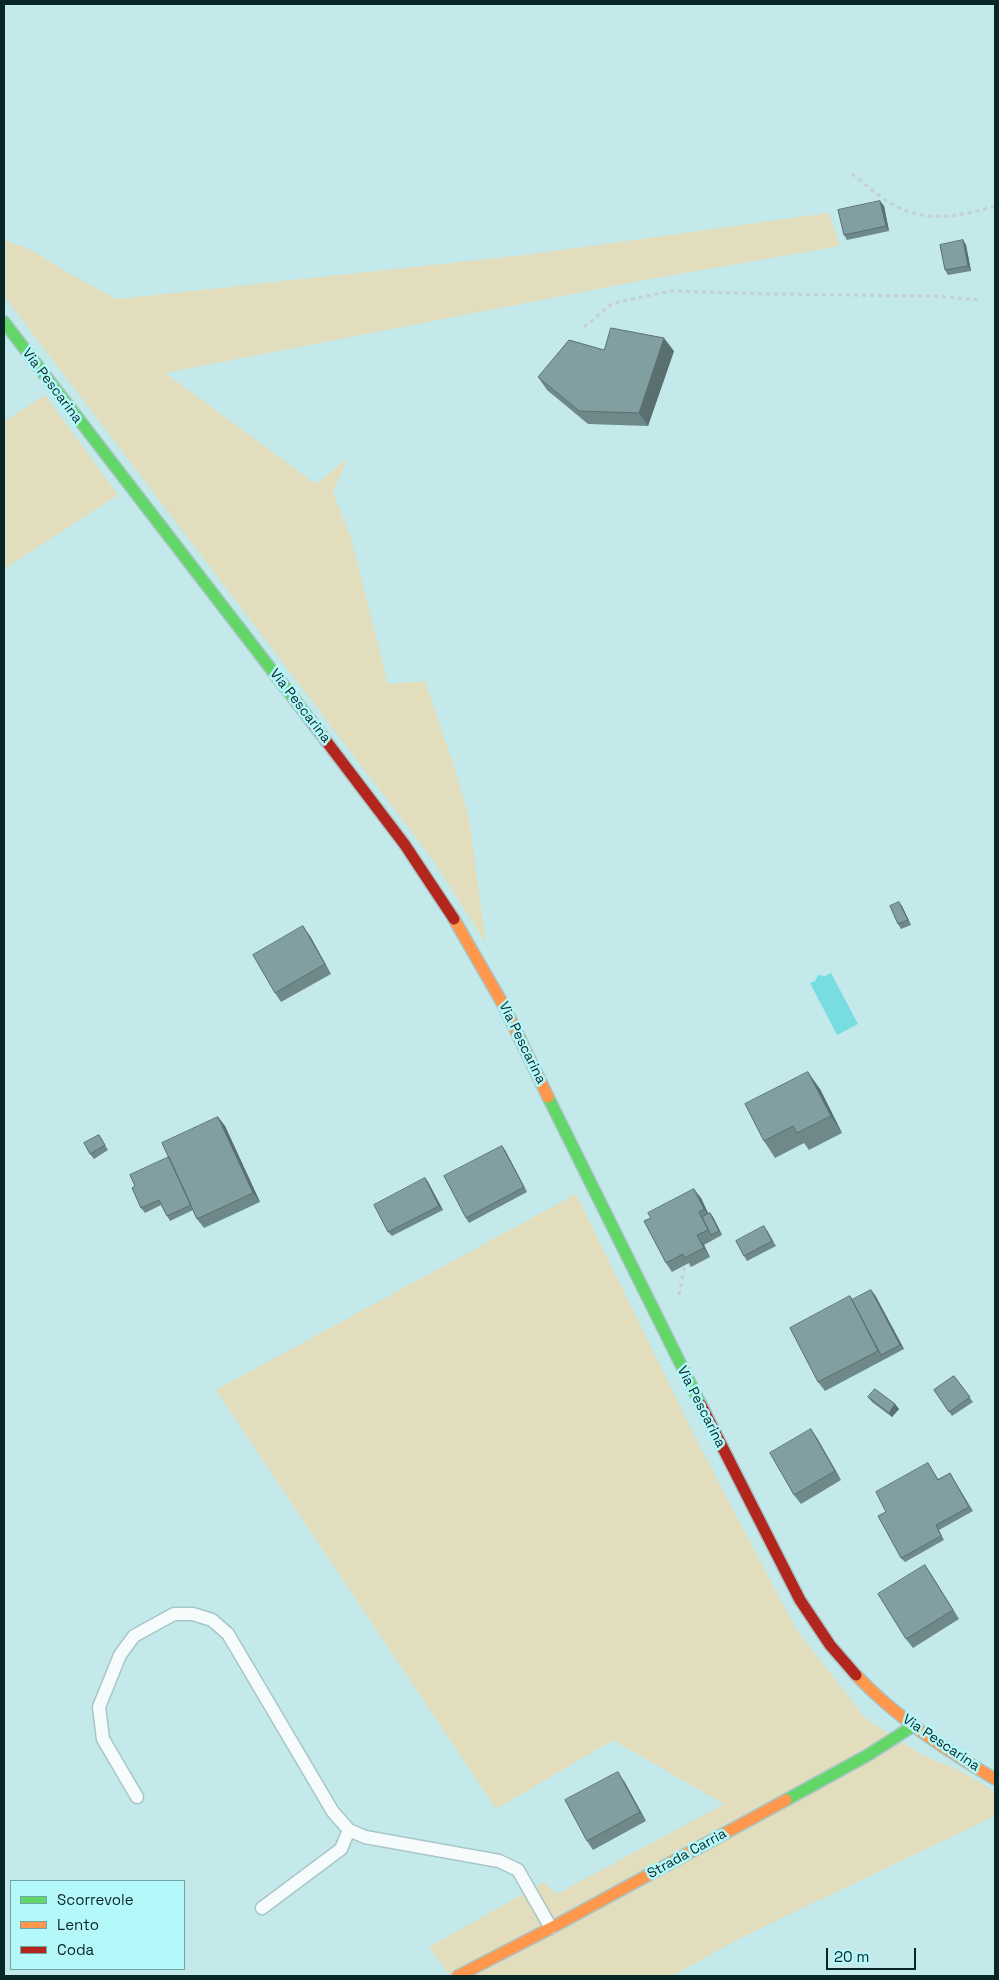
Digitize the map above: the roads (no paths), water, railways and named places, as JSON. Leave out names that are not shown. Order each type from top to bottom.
[{"type":"street","name":"Via Pescarina","points":[[4,322],[347,767],[405,845],[454,919],[501,1000],[708,1421],[800,1600],[824,1636],[847,1664],[886,1705],[949,1751],[995,1778]]},
{"type":"street","name":"Strada Carria","points":[[458,1976],[551,1928],[868,1755],[913,1726]]},
{"type":"lane","points":[[136,1798],[103,1739],[99,1707],[120,1655],[134,1636],[174,1614],[193,1614],[212,1620],[228,1634],[317,1787],[333,1812],[349,1830],[365,1837],[499,1862],[518,1870],[551,1928]]},
{"type":"lane","points":[[262,1908],[341,1849],[349,1830]]},
{"type":"water","points":[[831,973],[858,1024],[837,1035],[810,983],[815,981],[818,975],[825,976]]}]
